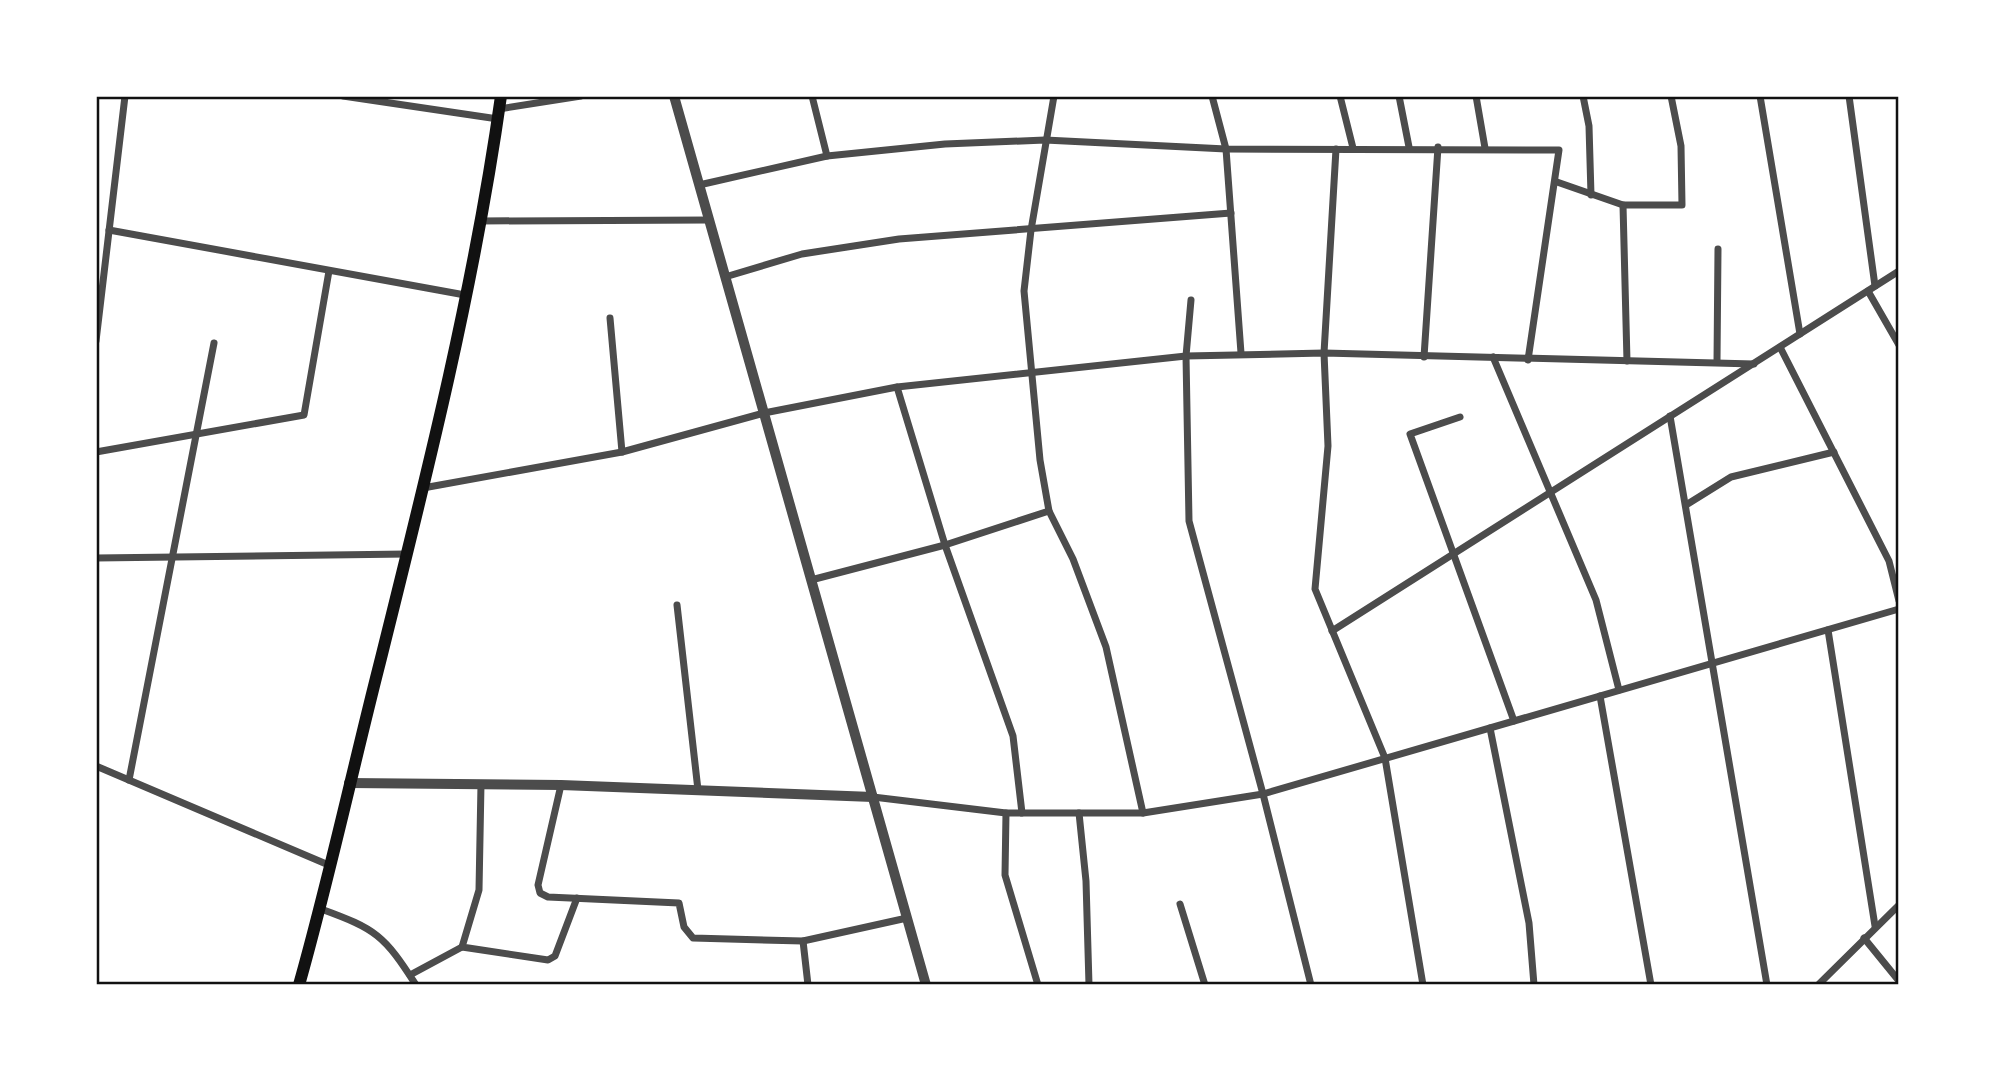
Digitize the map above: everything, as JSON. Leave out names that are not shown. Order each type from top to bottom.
[{"type":"main road","points":[[299,985],[321,909],[349,783],[423,488],[480,221],[500,108]]},
{"type":"street","points":[[96,341],[125,96]]},
{"type":"street","points":[[343,96],[500,108],[581,96]]},
{"type":"street","points":[[674,96],[926,985]]},
{"type":"street","points":[[812,96],[827,156]]},
{"type":"street","points":[[1054,96],[1031,230],[1024,291],[1040,460],[1049,511],[1073,559],[1105,647],[1143,813]]},
{"type":"street","points":[[1212,96],[1226,149],[1241,353]]},
{"type":"street","points":[[1340,96],[1353,148]]},
{"type":"street","points":[[1399,96],[1409,147]]},
{"type":"street","points":[[1476,96],[1485,148]]},
{"type":"street","points":[[1583,96],[1589,126],[1591,195]]},
{"type":"street","points":[[1557,182],[1623,205],[1682,205],[1681,146],[1671,96]]},
{"type":"street","points":[[1760,96],[1800,334]]},
{"type":"street","points":[[1849,96],[1871,289],[1899,345]]},
{"type":"street","points":[[699,186],[827,156],[944,144],[1045,141],[1226,149],[1438,147],[1559,150],[1557,182],[1528,360]]},
{"type":"street","points":[[1424,357],[1438,147]]},
{"type":"street","points":[[1336,149],[1324,354],[1328,446],[1315,589],[1385,758],[1423,985]]},
{"type":"street","points":[[1623,205],[1627,361]]},
{"type":"street","points":[[725,277],[802,254],[899,239],[1231,213]]},
{"type":"street","points":[[480,221],[709,220]]},
{"type":"street","points":[[109,230],[464,295]]},
{"type":"street","points":[[1717,362],[1718,249]]},
{"type":"street","points":[[96,452],[304,415],[329,271]]},
{"type":"street","points":[[1332,631],[1899,271]]},
{"type":"street","points":[[1191,300],[1186,356],[1189,521],[1263,794],[1311,985]]},
{"type":"street","points":[[610,318],[622,452]]},
{"type":"street","points":[[129,780],[214,343]]},
{"type":"street","points":[[1780,346],[1889,561],[1899,601]]},
{"type":"street","points":[[423,488],[622,452],[764,413],[897,387],[1186,356],[1241,353],[1324,354],[1754,363]]},
{"type":"street","points":[[1493,357],[1596,600],[1619,690]]},
{"type":"street","points":[[897,387],[945,545],[1013,736],[1022,813]]},
{"type":"street","points":[[1670,416],[1767,985]]},
{"type":"street","points":[[1460,417],[1410,434],[1514,721]]},
{"type":"street","points":[[1686,505],[1731,477],[1834,452]]},
{"type":"street","points":[[811,580],[945,545],[1049,511]]},
{"type":"street","points":[[96,558],[407,554]]},
{"type":"street","points":[[677,605],[698,790]]},
{"type":"street","points":[[349,783],[561,785],[698,790],[873,797],[1006,813],[1143,813],[1263,794],[1899,609]]},
{"type":"street","points":[[1828,630],[1875,926]]},
{"type":"street","points":[[1600,696],[1651,985]]},
{"type":"street","points":[[1490,728],[1529,923],[1534,985]]},
{"type":"street","points":[[96,766],[331,866]]},
{"type":"street","points":[[462,947],[479,890],[481,785]]},
{"type":"street","points":[[561,785],[538,885],[540,893],[548,897],[679,904],[684,927],[693,938],[803,941],[907,918]]},
{"type":"street","points":[[1006,813],[1005,875],[1038,985]]},
{"type":"street","points":[[1079,813],[1086,881],[1089,985]]},
{"type":"street","points":[[410,975],[462,947],[548,960],[555,956],[577,898]]},
{"type":"street","points":[[1180,904],[1205,985]]},
{"type":"street","points":[[1818,985],[1899,905]]},
{"type":"street","points":[[321,909],[362,924],[380,936],[416,985]]},
{"type":"street","points":[[1864,938],[1899,981]]},
{"type":"street","points":[[803,941],[808,985]]}]
